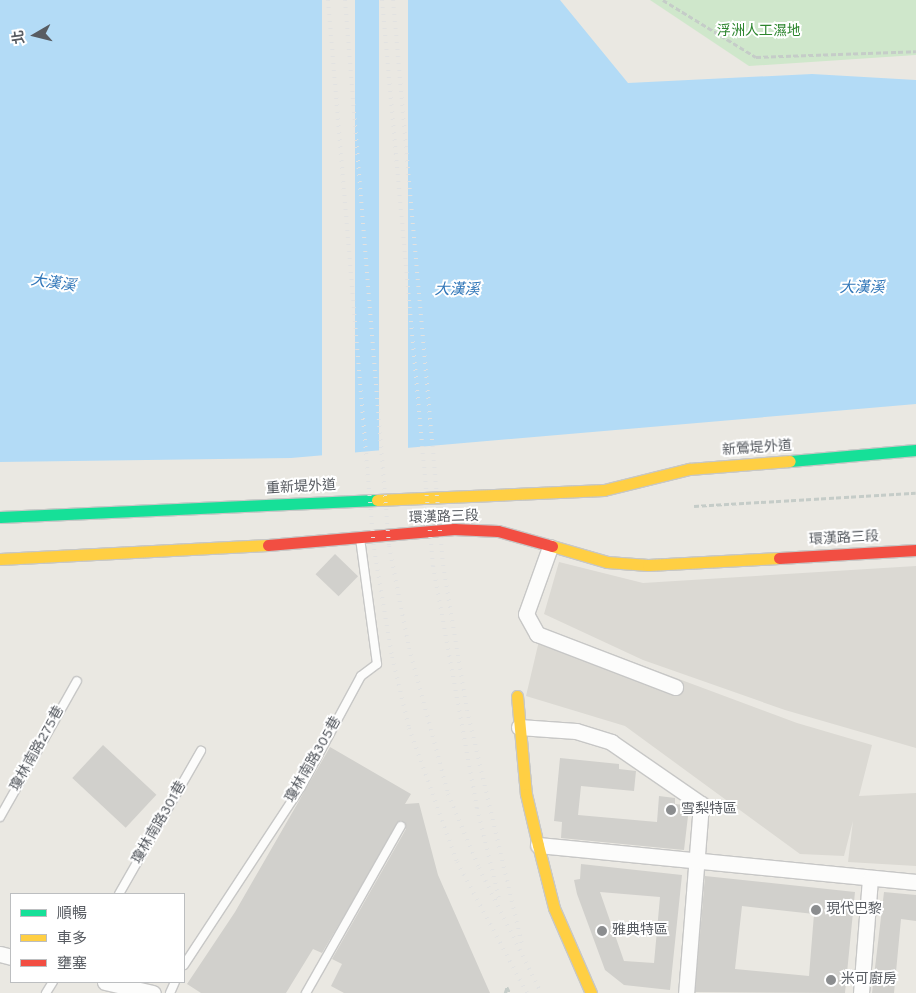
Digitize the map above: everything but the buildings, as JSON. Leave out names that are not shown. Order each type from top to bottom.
[{"type":"street","name":"新鶯堤外道","points":[[604,490],[689,468],[916,450]]},
{"type":"street","name":"重新堤外道","points":[[0,517],[604,490]]},
{"type":"street","name":"環漢路三段","points":[[0,559],[360,538],[454,529],[498,531],[607,562],[648,565],[916,550]]},
{"type":"street","points":[[550,546],[526,614],[537,634],[675,688]]},
{"type":"street","points":[[517,696],[526,794],[538,845],[554,908],[591,993]]},
{"type":"street","points":[[519,727],[576,731],[612,742],[701,804],[686,993]]},
{"type":"street","points":[[538,845],[697,864],[916,882]]},
{"type":"street","points":[[861,993],[870,878]]},
{"type":"street","points":[[109,983],[153,993]]},
{"type":"lane","name":"瓊林南路305巷","points":[[185,962],[301,787],[361,676],[377,664],[360,538]]},
{"type":"lane","name":"瓊林南路275巷","points":[[0,817],[77,680]]},
{"type":"lane","name":"瓊林南路301巷","points":[[120,893],[201,751]]},
{"type":"lane","points":[[306,993],[401,826]]},
{"type":"path","points":[[663,0],[756,57],[916,51]]},
{"type":"path","points":[[694,506],[916,493]]},
{"type":"path","points":[[505,993],[508,988],[510,993]]},
{"type":"shaded area","points":[[559,562],[643,583],[916,566],[916,748],[785,710],[643,660],[544,614]]},
{"type":"shaded area","points":[[542,628],[797,723],[872,745],[859,796],[916,793],[916,866],[848,862],[853,821],[844,856],[800,854],[625,726],[526,696]]},
{"type":"green space","name":"浮洲人工濕地","points":[[650,0],[916,0],[916,55],[749,66]]},
{"type":"water","name":"大漢溪","points":[[0,0],[560,0],[628,83],[812,74],[916,80],[916,404],[291,458],[0,462]]},
{"type":"pier","points":[[322,0],[355,0],[355,456],[322,456]]},
{"type":"pier","points":[[379,0],[408,0],[408,451],[379,451]]},
{"type":"railway","points":[[328,0],[374,549],[392,657],[409,728],[457,862],[527,993]]},
{"type":"railway","points":[[345,0],[389,546],[409,648],[448,794],[479,868],[541,993]]},
{"type":"railway","points":[[382,0],[433,566],[477,808],[499,898]]},
{"type":"railway","points":[[393,0],[443,565],[467,710],[522,944]]},
{"type":"traffic: fast","points":[[790,461],[916,450]]},
{"type":"traffic: fast","points":[[0,517],[377,500]]},
{"type":"traffic: slow","points":[[377,500],[604,490],[689,469],[790,461]]},
{"type":"traffic: slow","points":[[0,559],[268,545]]},
{"type":"traffic: slow","points":[[552,546],[607,562],[648,565],[779,558]]},
{"type":"traffic: slow","points":[[517,696],[526,794],[538,845],[554,908],[591,993]]},
{"type":"traffic: jam","points":[[268,545],[454,529],[498,531],[552,546]]},
{"type":"traffic: jam","points":[[779,558],[916,550]]},
{"type":"place","name":"雪梨特區","points":[[671,810]]},
{"type":"place","name":"現代巴黎","points":[[816,910]]},
{"type":"place","name":"雅典特區","points":[[602,931]]},
{"type":"place","name":"米可廚房","points":[[831,980]]}]
